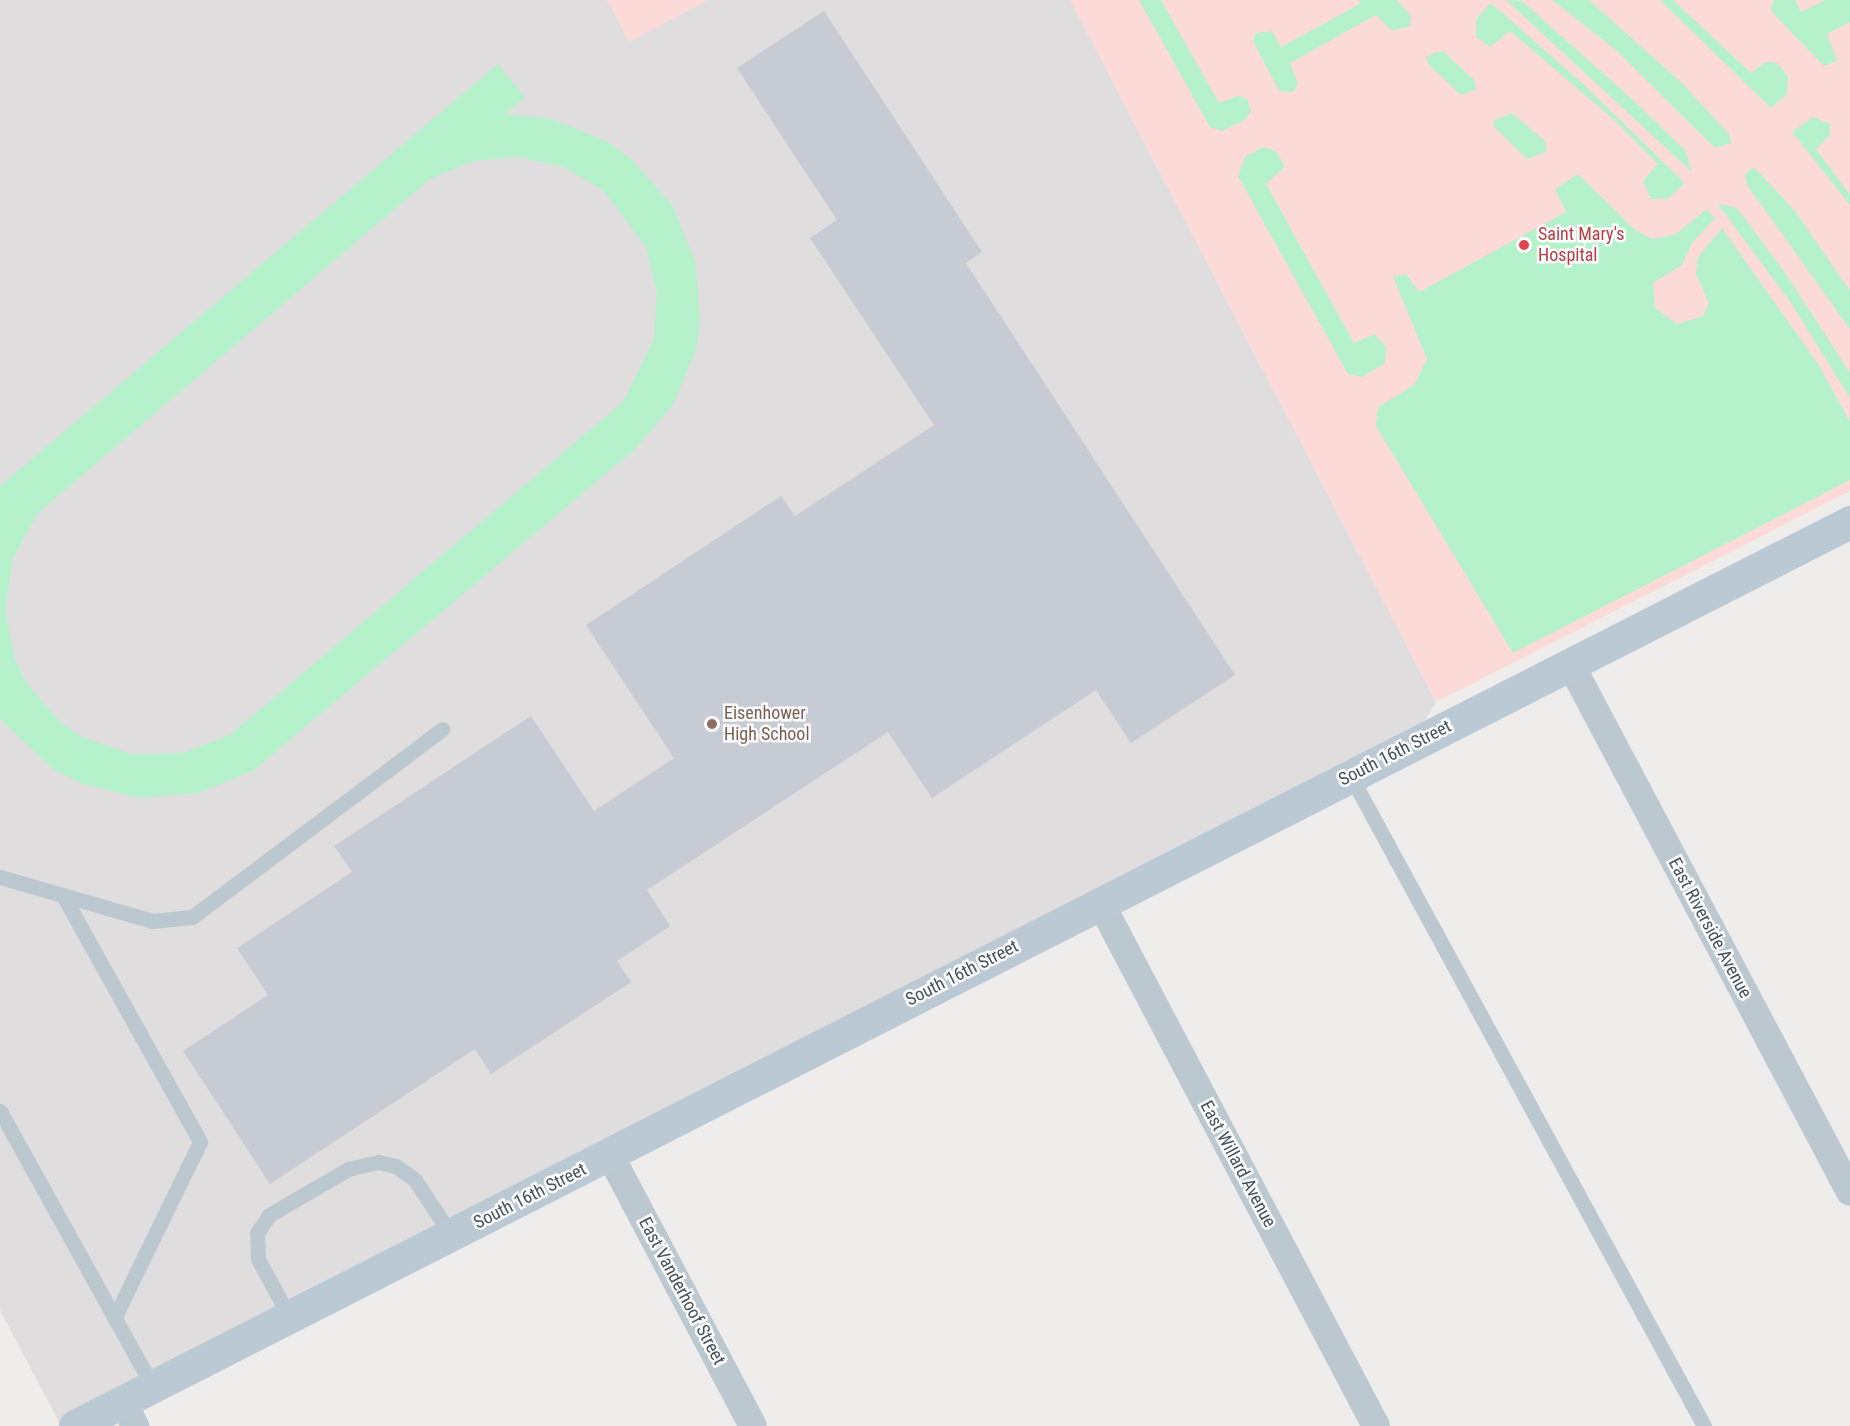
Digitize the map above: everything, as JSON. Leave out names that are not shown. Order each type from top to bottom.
[{"type":"street","name":"South 16th Street","points":[[75,1426],[129,1414],[153,1387],[452,1236],[1100,902],[1850,522]]},
{"type":"street","name":"East Riverside Avenue","points":[[1571,665],[1850,1192]]},
{"type":"street","name":"East Willard Avenue","points":[[1100,902],[1376,1426]]},
{"type":"street","name":"East Vanderhoof Street","points":[[610,1155],[753,1426]]},
{"type":"lane","points":[[0,877],[65,898],[152,921],[192,916],[442,729]]},
{"type":"lane","points":[[1350,775],[1704,1426]]},
{"type":"lane","points":[[65,898],[200,1142],[114,1318]]},
{"type":"lane","points":[[0,1111],[153,1387]]},
{"type":"lane","points":[[290,1318],[258,1259],[257,1233],[269,1215],[348,1169],[378,1162],[396,1166],[415,1180],[452,1236]]},
{"type":"shaded area","name":"Eisenhower High School","points":[[0,0],[607,0],[629,41],[708,0],[1070,0],[1436,702],[1410,745],[61,1426],[0,1310]]},
{"type":"shaded area","points":[[607,0],[708,0],[629,42]]},
{"type":"shaded area","name":"Saint Mary's Hospital","points":[[1070,0],[1850,0],[1850,491],[1436,702]]},
{"type":"green space","points":[[1139,0],[1161,0],[1219,103],[1238,96],[1247,99],[1251,111],[1245,120],[1222,131],[1210,127]]},
{"type":"green space","points":[[1358,0],[1397,0],[1411,16],[1410,26],[1392,31],[1376,15],[1290,63],[1298,84],[1293,92],[1279,91],[1253,41],[1256,33],[1272,31],[1281,47],[1360,4]]},
{"type":"green space","points":[[1506,0],[1522,1],[1632,99],[1685,150],[1692,172]]},
{"type":"green space","points":[[1552,0],[1589,0],[1682,83],[1729,134],[1731,143],[1715,148],[1617,51]]},
{"type":"green space","points":[[1660,0],[1673,0],[1751,73],[1765,62],[1777,63],[1788,76],[1787,94],[1771,108]]},
{"type":"green space","points":[[1773,0],[1795,0],[1801,12],[1825,0],[1850,0],[1850,22],[1827,34],[1837,61],[1824,66],[1771,11]]},
{"type":"green space","points":[[1491,3],[1583,84],[1685,183],[1668,199],[1651,199],[1643,181],[1658,164],[1613,119],[1510,31],[1490,47],[1476,37],[1476,19]]},
{"type":"green space","points":[[1436,52],[1444,52],[1475,81],[1476,90],[1461,95],[1429,65],[1426,57]]},
{"type":"green space","points":[[498,64],[525,97],[505,114],[552,119],[608,142],[632,160],[672,205],[695,261],[700,320],[696,349],[673,405],[634,450],[254,770],[199,793],[139,798],[81,783],[54,770],[0,719],[0,486]],"holes":[[[519,157],[564,167],[604,191],[646,247],[657,292],[654,339],[623,402],[230,735],[182,753],[131,754],[82,737],[60,722],[26,682],[15,660],[5,609],[13,558],[38,513],[430,179],[473,161]]]},
{"type":"green space","points":[[1512,113],[1546,142],[1546,152],[1527,159],[1494,127],[1494,120]]},
{"type":"green space","points":[[1813,117],[1830,124],[1830,135],[1816,149],[1850,195],[1850,205],[1792,132]]},
{"type":"green space","points":[[1263,147],[1276,151],[1285,167],[1266,184],[1354,343],[1375,334],[1386,347],[1385,363],[1362,377],[1348,374],[1238,176],[1245,157]]},
{"type":"green space","points":[[1754,167],[1795,211],[1850,291],[1850,329],[1747,185],[1745,174]]},
{"type":"green space","points":[[1578,174],[1635,230],[1652,239],[1676,234],[1707,209],[1715,219],[1692,243],[1682,265],[1653,283],[1655,308],[1677,324],[1703,316],[1709,303],[1696,274],[1698,257],[1722,228],[1818,364],[1850,422],[1850,480],[1513,653],[1376,426],[1378,407],[1414,385],[1427,359],[1393,277],[1406,274],[1419,292],[1566,212],[1555,189]]},
{"type":"green space","points":[[1717,203],[1737,208],[1784,271],[1850,373],[1850,398],[1791,303]]},
{"type":"building","name":"Eisenhower High School","points":[[824,11],[982,252],[966,263],[1235,675],[1131,743],[1096,690],[932,798],[888,732],[647,890],[670,926],[617,961],[631,982],[491,1074],[475,1049],[270,1184],[183,1051],[268,995],[237,948],[352,872],[334,846],[531,716],[594,811],[674,758],[586,625],[781,496],[795,516],[934,425],[810,238],[837,220],[737,68]]},
{"type":"place","name":"Saint Mary's Hospital","points":[[1524,245]]},
{"type":"place","name":"Eisenhower High School","points":[[712,724]]}]
